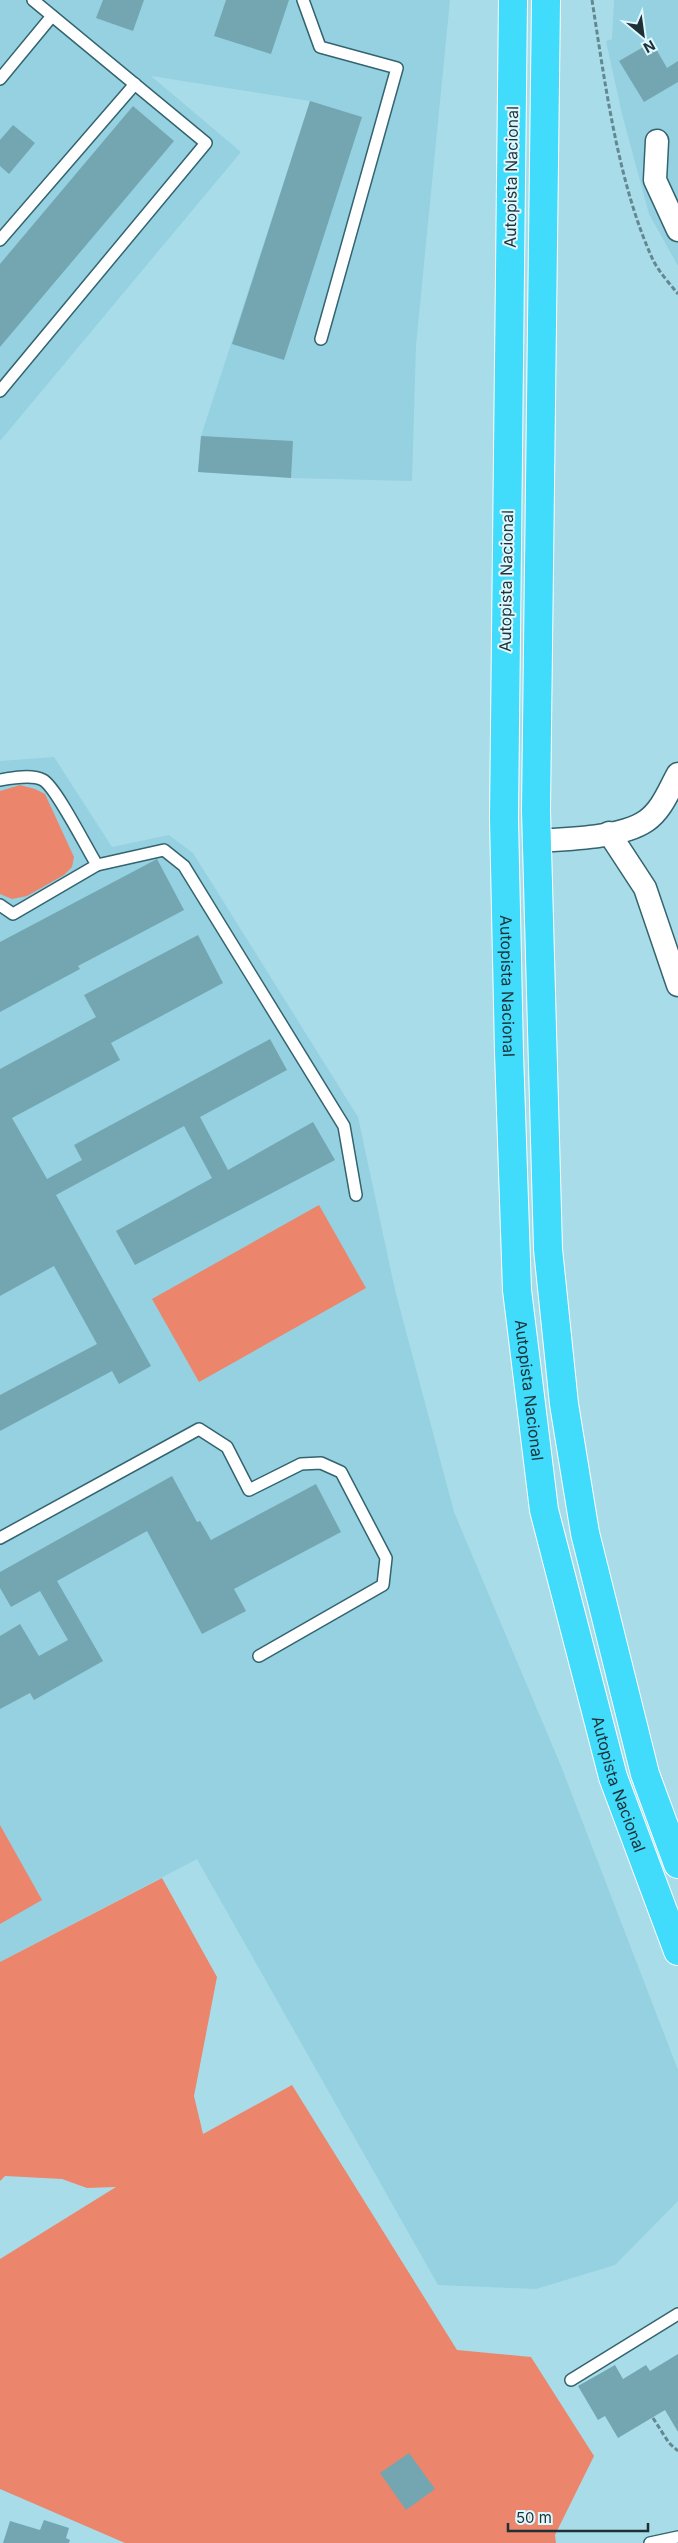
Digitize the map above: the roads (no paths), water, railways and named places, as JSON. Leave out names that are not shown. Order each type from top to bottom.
[{"type":"highway","name":"Autopista Nacional","points":[[513,0],[504,818],[517,1290],[544,1510],[613,1777],[678,1951]]},
{"type":"highway","name":"Autopista Nacional","points":[[546,0],[537,841],[548,1249],[564,1404],[585,1533],[645,1774],[678,1864]]},
{"type":"street","points":[[657,140],[654,180],[678,230]]},
{"type":"street","points":[[537,841],[584,839],[646,821],[660,807],[678,774]]},
{"type":"street","points":[[609,833],[645,888],[678,985]]},
{"type":"lane","points":[[0,391],[206,143],[33,0]]},
{"type":"lane","points":[[302,0],[320,47],[397,68],[321,339]]},
{"type":"lane","points":[[0,79],[52,16]]},
{"type":"lane","points":[[0,240],[135,84]]},
{"type":"lane","points":[[0,780],[19,778],[42,780],[53,790],[97,866]]},
{"type":"lane","points":[[0,905],[13,914],[97,866],[164,850],[184,866],[344,1126],[356,1195]]},
{"type":"lane","points":[[0,1538],[199,1429],[227,1447],[249,1490],[301,1464],[321,1463],[341,1472],[386,1558],[383,1585],[259,1656]]},
{"type":"lane","points":[[571,2380],[678,2314]]},
{"type":"lane","points":[[650,2543],[678,2537]]}]
